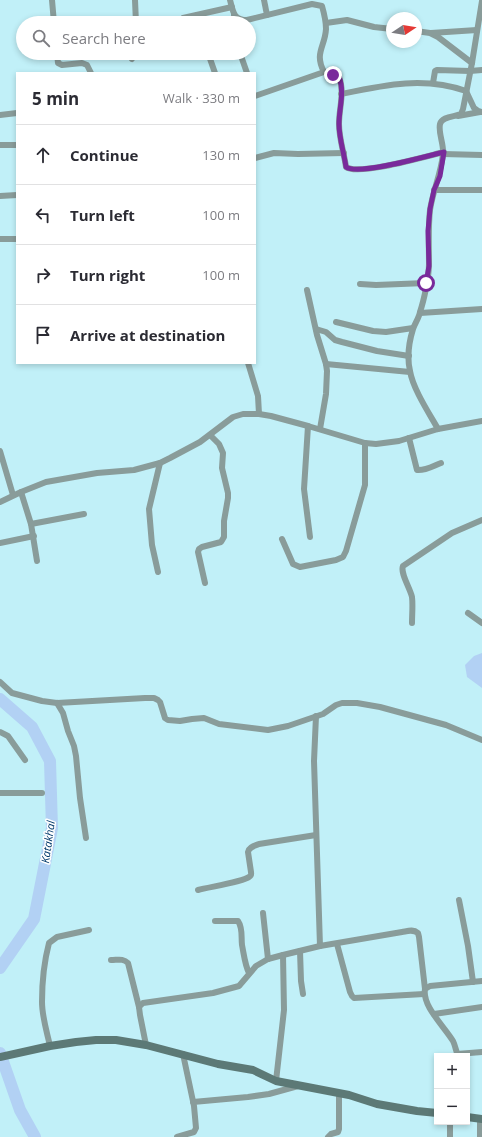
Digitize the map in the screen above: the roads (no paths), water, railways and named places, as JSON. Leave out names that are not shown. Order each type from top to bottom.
[{"type":"street","points":[[52,0],[53,16]]},
{"type":"street","points":[[135,0],[136,16]]},
{"type":"street","points":[[230,0],[234,15]]},
{"type":"street","points":[[264,0],[267,15]]},
{"type":"street","points":[[456,116],[461,114],[472,63],[482,1]]},
{"type":"street","points":[[256,18],[312,2],[322,6],[326,28],[319,59],[324,72]]},
{"type":"street","points":[[192,16],[232,7]]},
{"type":"street","points":[[326,23],[347,20],[386,28]]},
{"type":"street","points":[[422,32],[430,33],[477,30]]},
{"type":"street","points":[[430,33],[447,43],[472,63]]},
{"type":"street","points":[[58,60],[58,63],[62,66],[82,63],[88,65],[91,72]]},
{"type":"street","points":[[210,60],[215,72]]},
{"type":"street","points":[[242,60],[247,72]]},
{"type":"street","points":[[433,83],[435,71],[437,70],[470,72],[482,70]]},
{"type":"street","points":[[256,95],[324,72],[339,77],[341,84],[339,123],[340,134],[346,167],[349,169],[358,170],[383,166],[444,153],[482,155]]},
{"type":"street","points":[[341,94],[411,83],[433,83],[466,91],[474,108],[482,112]]},
{"type":"street","points":[[438,428],[416,389],[410,372],[409,356],[413,328],[420,313],[429,266],[428,231],[430,209],[434,190],[440,176],[444,153],[440,122],[444,118],[482,112]]},
{"type":"street","points":[[0,115],[16,113]]},
{"type":"street","points":[[0,145],[16,145]]},
{"type":"street","points":[[256,158],[274,153],[344,153]]},
{"type":"street","points":[[434,190],[482,190]]},
{"type":"street","points":[[0,196],[16,195]]},
{"type":"street","points":[[0,239],[16,239]]},
{"type":"street","points":[[360,284],[382,285],[426,283]]},
{"type":"street","points":[[306,290],[326,364],[327,381],[320,429]]},
{"type":"street","points":[[420,313],[482,309]]},
{"type":"street","points":[[336,322],[373,331],[386,332],[413,328]]},
{"type":"street","points":[[316,329],[326,332],[335,340],[377,351],[409,356]]},
{"type":"street","points":[[248,364],[257,390],[259,414]]},
{"type":"street","points":[[326,364],[410,372]]},
{"type":"street","points":[[0,502],[13,495],[46,482],[97,473],[134,470],[160,463],[210,435],[237,415],[259,414],[271,416],[365,443],[376,444],[409,438],[438,428],[482,421]]},
{"type":"street","points":[[308,426],[304,489],[310,537]]},
{"type":"street","points":[[205,583],[198,552],[202,547],[221,542],[223,540],[224,521],[228,498],[222,468],[223,453],[219,444],[210,435]]},
{"type":"street","points":[[409,438],[417,470],[425,470],[441,463]]},
{"type":"street","points":[[282,539],[293,564],[296,566],[300,567],[336,560],[343,557],[364,485],[365,443]]},
{"type":"street","points":[[0,451],[13,495]]},
{"type":"street","points":[[158,572],[152,544],[149,508],[160,463]]},
{"type":"street","points":[[21,492],[32,524],[37,561]]},
{"type":"street","points":[[32,524],[84,514]]},
{"type":"street","points":[[412,623],[412,597],[403,573],[403,566],[452,533],[482,520]]},
{"type":"street","points":[[0,543],[34,536]]},
{"type":"street","points":[[468,612],[482,623]]},
{"type":"street","points":[[0,682],[12,693],[42,701],[57,703],[154,698],[160,702],[165,718],[168,720],[180,721],[204,718],[219,724],[268,730],[288,726],[323,714],[336,704],[357,703],[380,707],[446,725],[482,740]]},
{"type":"street","points":[[57,703],[63,713],[74,746],[86,838]]},
{"type":"street","points":[[316,716],[314,761],[320,946]]},
{"type":"street","points":[[0,732],[8,736],[25,760]]},
{"type":"street","points":[[0,793],[42,794]]},
{"type":"street","points":[[198,890],[249,877],[251,872],[248,850],[251,847],[259,844],[316,835]]},
{"type":"street","points":[[459,900],[473,982]]},
{"type":"street","points":[[263,913],[268,959]]},
{"type":"street","points":[[215,921],[238,920],[241,927],[243,950],[249,973]]},
{"type":"street","points":[[50,1046],[42,1003],[43,977],[49,943],[57,937],[89,930]]},
{"type":"street","points":[[139,1007],[143,1003],[213,993],[239,986],[256,966],[268,959],[320,946],[411,930],[416,931],[419,937],[425,991],[428,1004],[454,1043],[457,1053]]},
{"type":"street","points":[[337,944],[350,992],[354,998],[425,991],[430,986],[482,981]]},
{"type":"street","points":[[300,951],[300,981],[303,994]]},
{"type":"street","points":[[276,1081],[284,1010],[283,955]]},
{"type":"street","points":[[111,960],[122,959],[128,963],[146,1044]]},
{"type":"street","points":[[434,1014],[482,1007]]},
{"type":"street","points":[[0,1057],[50,1046],[96,1040],[116,1040],[146,1044],[218,1064],[253,1070],[276,1081],[339,1094],[377,1104],[434,1113]]},
{"type":"street","points":[[470,1054],[482,1052]]},
{"type":"street","points":[[183,1054],[193,1102],[197,1137]]},
{"type":"street","points":[[193,1102],[269,1094],[298,1086]]},
{"type":"street","points":[[328,1137],[331,1134],[338,1132],[339,1129],[339,1094]]},
{"type":"street","points":[[470,1117],[481,1119],[480,1137]]},
{"type":"street","points":[[450,1125],[450,1137]]},
{"type":"street","points":[[177,1137],[196,1130]]},
{"type":"water","points":[[482,653],[482,688],[467,677],[465,665],[474,656]]},
{"type":"waterway","name":"Katakhal","points":[[0,699],[32,727],[50,761],[52,828],[34,919],[0,968]]},
{"type":"waterway","name":"Katakhal","points":[[0,1053],[20,1110],[35,1137]]}]
